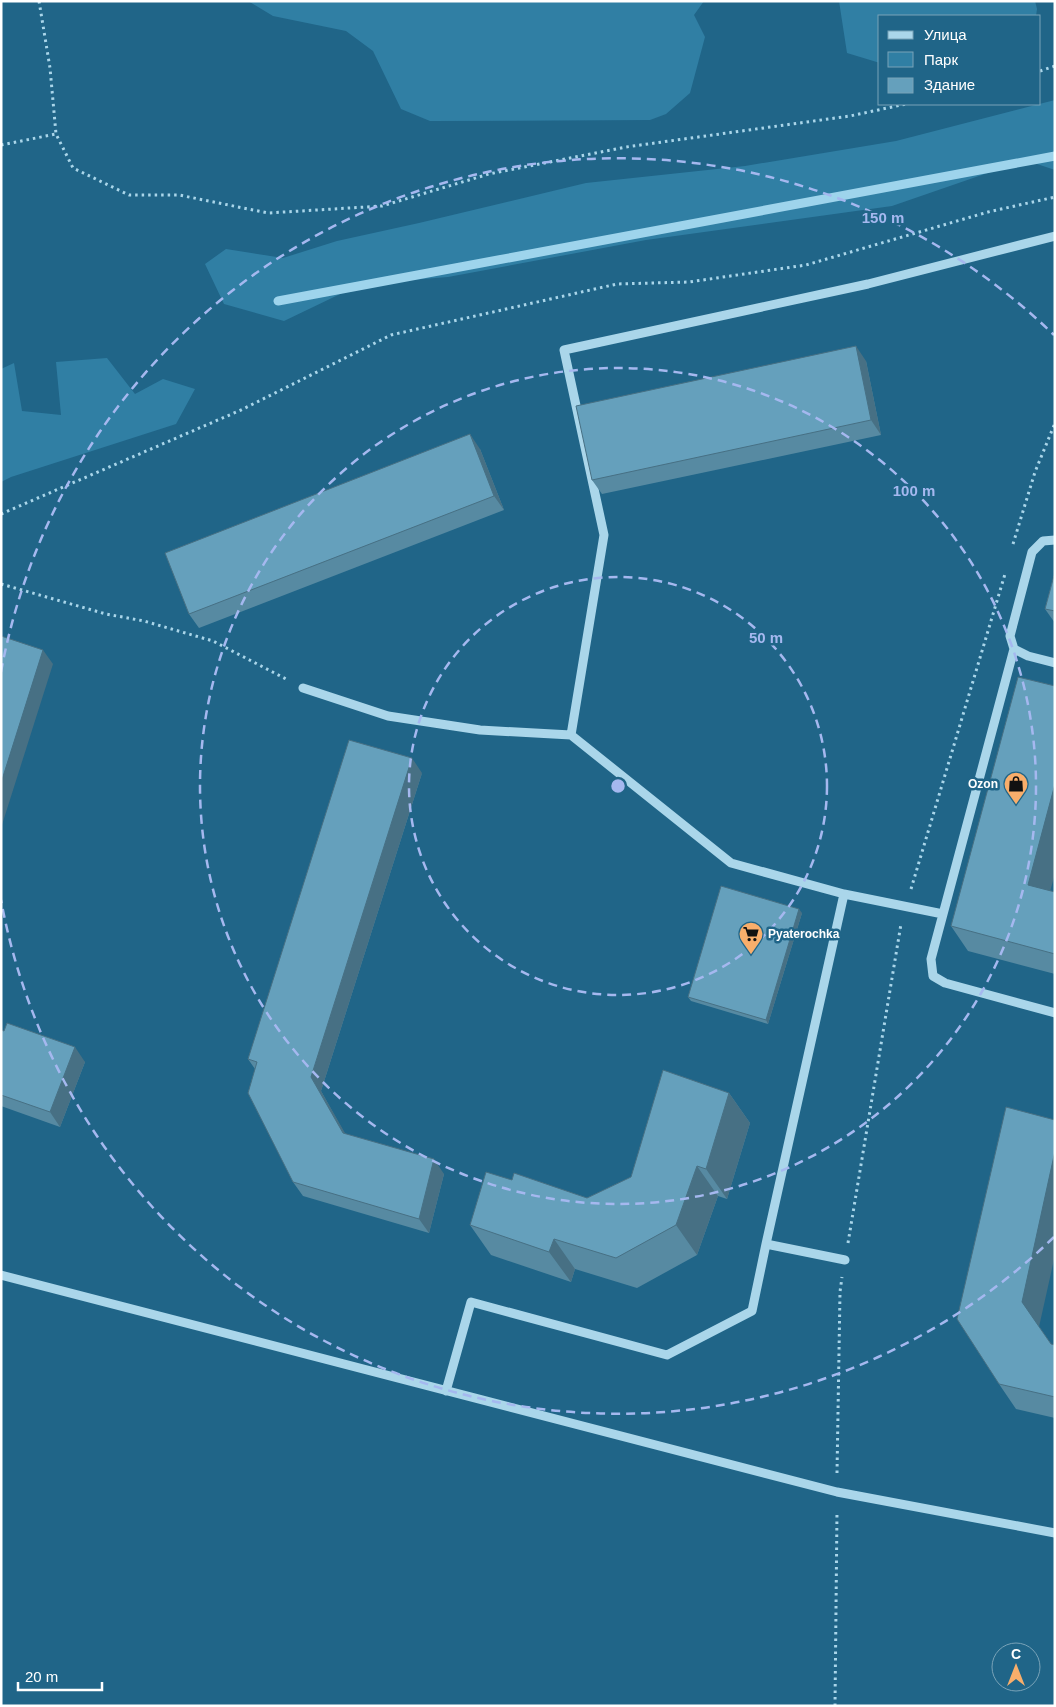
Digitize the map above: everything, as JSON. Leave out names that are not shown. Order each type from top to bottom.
[{"type":"street","points":[[571,735],[604,535],[564,350],[868,284],[1055,236]]},
{"type":"street","points":[[1055,540],[1043,541],[1032,552],[1010,636],[1014,649],[931,959],[933,976],[945,983],[1055,1013]]},
{"type":"street","points":[[1014,649],[1028,656],[1055,663]]},
{"type":"street","points":[[303,688],[388,716],[480,730],[571,735],[731,863],[844,894],[943,914]]},
{"type":"street","points":[[446,1391],[470,1302],[667,1355],[752,1312],[844,894]]},
{"type":"street","points":[[766,1244],[845,1260]]},
{"type":"street","points":[[1,1275],[837,1492],[1055,1533]]},
{"type":"path","points":[[39,1],[50,68],[56,134],[73,168],[129,194],[179,194],[268,213],[382,206],[489,174],[626,147],[850,116],[901,105]]},
{"type":"path","points":[[1041,71],[1055,66]]},
{"type":"path","points":[[1,145],[56,134]]},
{"type":"path","points":[[1,514],[241,410],[391,335],[617,284],[690,282],[806,265],[988,212],[1055,197]]},
{"type":"path","points":[[1013,546],[1034,472],[1055,423]]},
{"type":"path","points":[[835,1706],[840,1292],[902,919],[1007,565]]},
{"type":"path","points":[[1,584],[106,614],[144,621],[213,641],[303,688]]},
{"type":"green space","points":[[248,1],[704,1],[694,15],[705,37],[690,93],[666,114],[650,120],[430,121],[401,109],[373,51],[346,31],[273,16]]},
{"type":"green space","points":[[839,1],[1035,1],[1036,15],[878,15],[878,62],[847,53]]},
{"type":"green space","points":[[1055,100],[1055,170],[1025,160],[892,206],[646,240],[448,277],[361,284],[284,321],[224,304],[205,264],[226,249],[283,258],[337,241],[586,183],[745,166],[896,141]]},
{"type":"green space","points":[[107,358],[135,394],[163,379],[195,389],[176,424],[11,477],[1,482],[1,369],[14,363],[22,411],[61,415],[56,362]]},
{"type":"building","points":[[856,346],[871,420],[592,480],[576,406]]},
{"type":"building","points":[[470,434],[494,496],[189,614],[165,553]]},
{"type":"building","points":[[1055,572],[1055,611],[1045,609]]},
{"type":"building","points":[[1,636],[43,650],[1,783]]},
{"type":"building","points":[[1018,677],[1055,686],[1055,784],[1028,885],[1055,892],[1055,954],[951,926]]},
{"type":"building","points":[[349,740],[412,758],[311,1077],[343,1133],[434,1159],[419,1219],[293,1182],[248,1093],[257,1062],[248,1059]]},
{"type":"building","points":[[721,886],[799,909],[766,1020],[688,997]]},
{"type":"building","points":[[7,1023],[75,1047],[50,1112],[1,1095],[1,1030],[4,1031]]},
{"type":"building","points":[[663,1070],[729,1093],[706,1169],[697,1166],[676,1225],[616,1258],[554,1239],[549,1252],[470,1225],[486,1172],[512,1180],[514,1173],[587,1198],[631,1177]]},
{"type":"building","points":[[1006,1107],[1055,1120],[1055,1151],[1022,1302],[1051,1344],[1055,1345],[1055,1397],[999,1384],[957,1319]]},
{"type":"waterway","points":[[278,301],[1055,156]]},
{"type":"place","name":"Ozon","points":[[1016,805]]},
{"type":"place","name":"Pyaterochka","points":[[751,955]]}]
